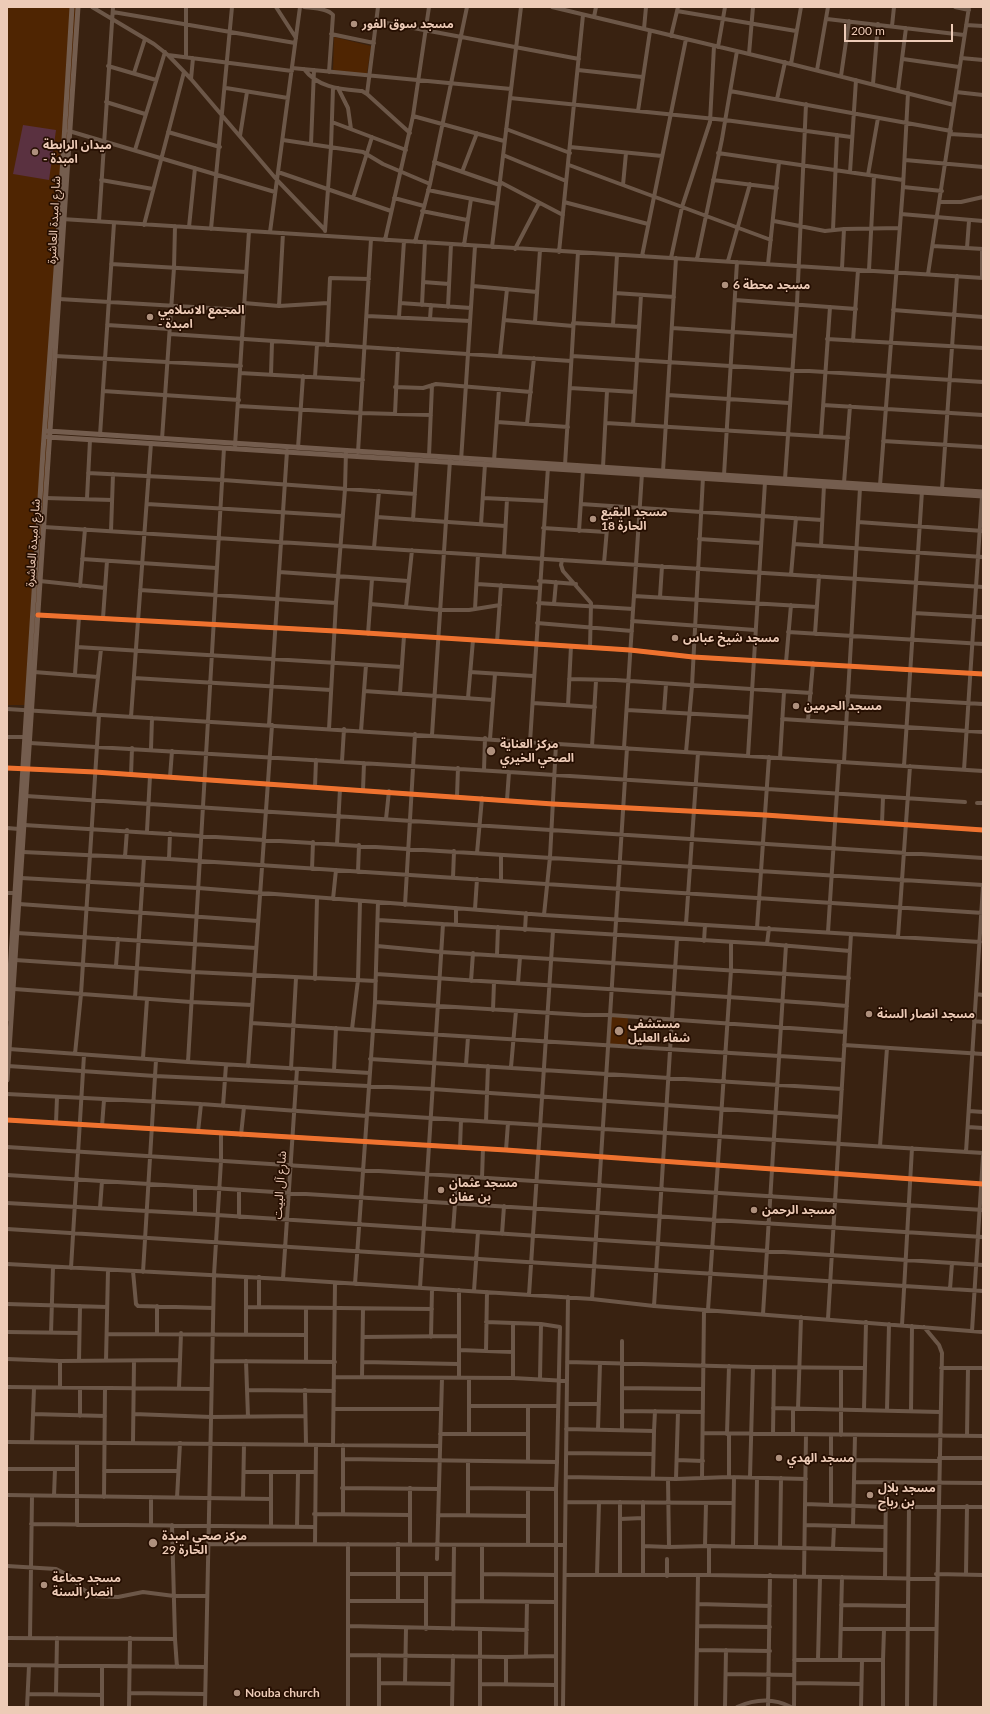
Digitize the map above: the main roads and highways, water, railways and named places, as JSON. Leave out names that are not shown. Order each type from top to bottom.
[{"type":"main road","name":"شارع امبدة العاشرة","points":[[7,1019],[14,989],[15,960],[12,951],[17,933],[23,852],[26,796],[25,737],[34,672],[46,498],[48,434],[59,298],[72,7]]},
{"type":"main road","name":"شارع امبدة العاشرة","points":[[7,1080],[10,1010],[8,980],[12,951],[19,829],[30,743],[29,710],[62,219],[78,7]]},
{"type":"main road","points":[[48,434],[100,435],[162,440],[224,448],[235,446],[417,460],[494,461],[583,470],[785,479],[880,485],[983,495]]},
{"type":"main road","points":[[48,434],[90,440],[298,448],[346,454],[358,452],[429,456],[450,460]]},
{"type":"main road","points":[[461,460],[485,464],[548,466],[565,465],[603,467],[642,472],[663,471],[765,482],[824,486],[922,490],[942,489],[983,495]]},
{"type":"place","name":"مسجد سوق الفور","points":[[354,24]]},
{"type":"place","name":"ميدان الرابطة - امبدة","points":[[35,152]]},
{"type":"place","name":"مسجد محطة 6","points":[[725,285]]},
{"type":"place","name":"المجمع الاسلامي - امبدة","points":[[150,317]]},
{"type":"place","name":"مسجد البقيع الحارة 18","points":[[593,519]]},
{"type":"place","name":"مسجد شيخ عباس","points":[[675,638]]},
{"type":"place","name":"مسجد الحرمين","points":[[796,706]]},
{"type":"place","name":"مركز العناية الصحي الخيري","points":[[491,751]]},
{"type":"place","name":"مسجد انصار السنة","points":[[869,1014]]},
{"type":"place","name":"مستشفى شفاء العليل","points":[[619,1031]]},
{"type":"place","name":"مسجد عثمان بن عفان","points":[[441,1190]]},
{"type":"place","name":"مسجد الرحمن","points":[[754,1210]]},
{"type":"place","name":"مسجد الهدي","points":[[779,1458]]},
{"type":"place","name":"مسجد بلال بن رباح","points":[[870,1495]]},
{"type":"place","name":"مركز صحي امبدة الحارة 29","points":[[153,1543]]},
{"type":"place","name":"مسجد جماعة انصار السنة","points":[[44,1585]]},
{"type":"place","name":"Nouba church","points":[[237,1693]]}]
